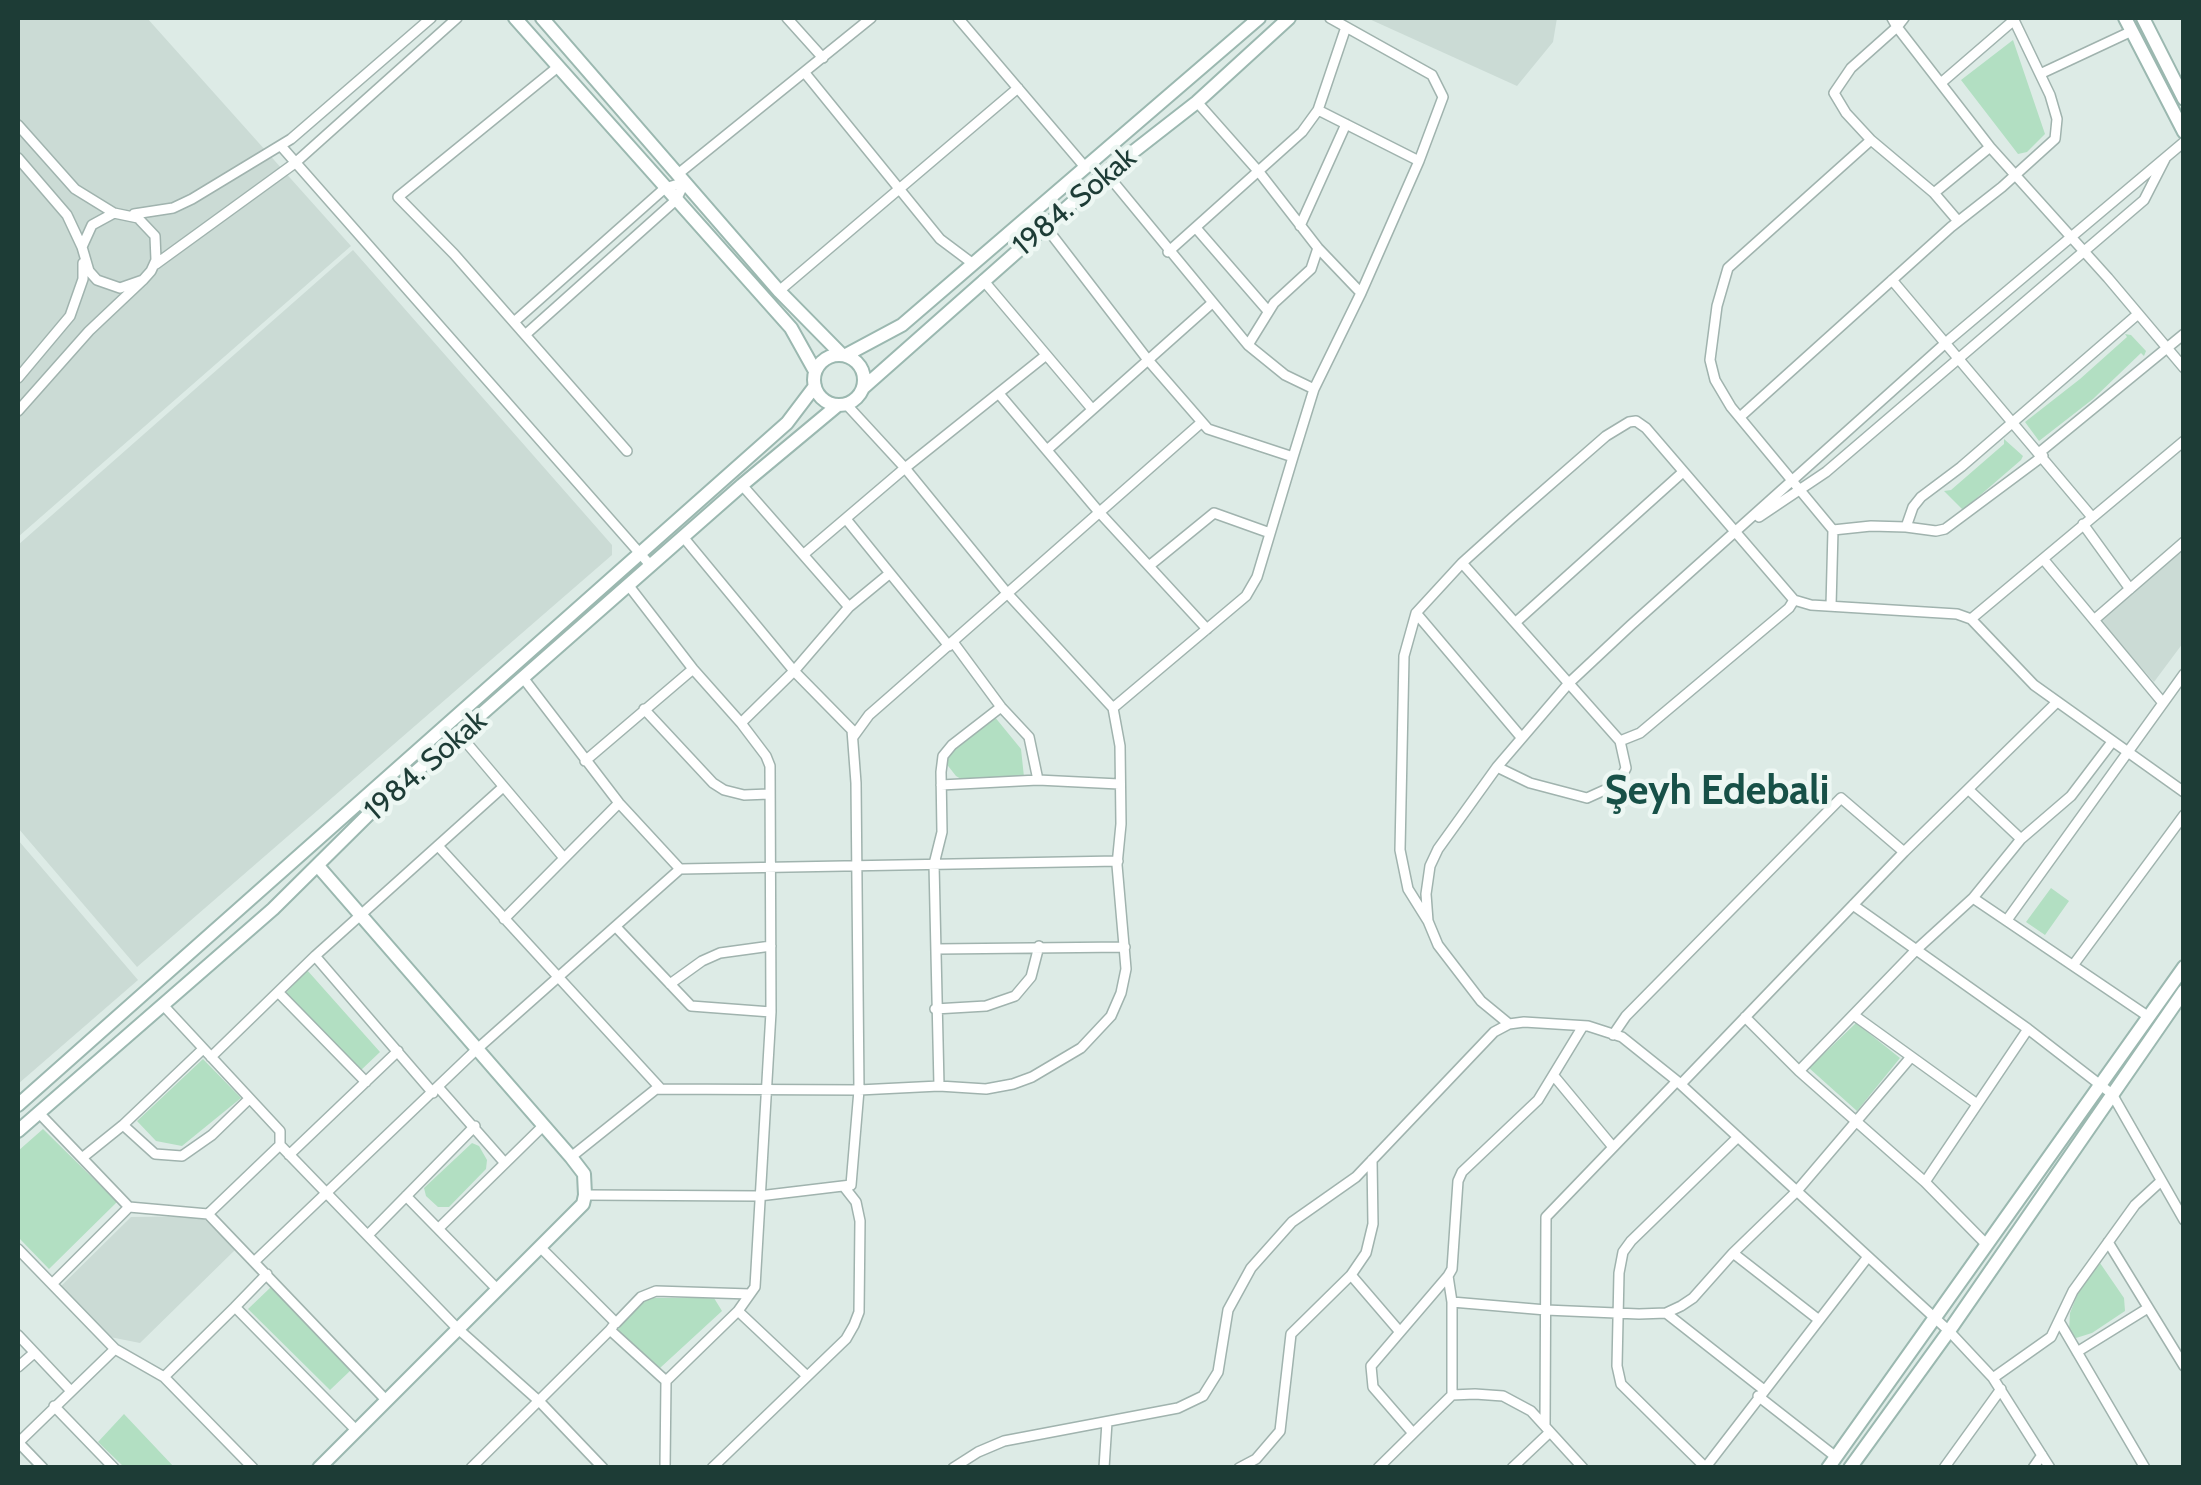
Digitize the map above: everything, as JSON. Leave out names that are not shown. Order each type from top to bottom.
[{"type":"main road","points":[[515,18],[790,328],[824,400],[842,404],[863,388],[864,372],[860,365],[844,355],[779,291],[542,18]]},
{"type":"main road","points":[[18,1105],[787,423],[828,356],[844,355],[902,326],[1260,18]]},
{"type":"main road","points":[[2143,18],[2184,99]]},
{"type":"main road","name":"1984. Sokak","points":[[863,388],[1106,173],[1198,102],[1279,21]]},
{"type":"main road","points":[[2129,24],[2184,132]]},
{"type":"main road","name":"1984. Sokak","points":[[18,1132],[273,910],[377,806],[742,485],[842,404]]},
{"type":"main road","points":[[318,866],[571,1157],[584,1174],[586,1195],[583,1204],[319,1468]]},
{"type":"main road","points":[[1832,1462],[2184,967]]},
{"type":"main road","points":[[1850,1468],[1950,1331],[2184,990]]},
{"type":"street","points":[[18,125],[76,189],[114,213],[131,215],[174,208],[280,146],[431,18]]},
{"type":"street","points":[[18,411],[88,331],[154,266],[295,163],[457,18]]},
{"type":"street","points":[[787,18],[822,58]]},
{"type":"street","points":[[514,322],[666,188],[871,18]]},
{"type":"street","points":[[958,18],[1084,167]]},
{"type":"street","points":[[1113,708],[1246,596],[1256,577],[1314,389],[1361,294],[1443,97],[1432,76],[1330,18]]},
{"type":"street","points":[[1740,417],[2054,139],[2057,119],[2013,19],[1941,83]]},
{"type":"street","points":[[1958,221],[1934,193],[1871,140],[1834,93],[1851,68],[1898,21],[1990,147],[2184,368]]},
{"type":"street","points":[[2040,74],[2129,24]]},
{"type":"street","points":[[1168,252],[1302,132],[1318,110],[1346,27]]},
{"type":"street","points":[[559,66],[398,197],[627,451]]},
{"type":"street","points":[[805,73],[949,248],[972,263]]},
{"type":"street","points":[[779,291],[1018,88]]},
{"type":"street","points":[[1198,102],[1318,248],[1361,294]]},
{"type":"street","points":[[1318,110],[1419,160]]},
{"type":"street","points":[[1300,226],[1346,124]]},
{"type":"street","points":[[1832,606],[1834,530],[1740,417],[1715,380],[1710,360],[1717,306],[1728,268],[1871,140]]},
{"type":"street","points":[[1428,921],[1426,894],[1430,866],[1438,849],[1497,767],[1569,682],[1945,344],[2184,142]]},
{"type":"street","points":[[280,146],[651,566]]},
{"type":"street","points":[[1934,193],[1990,147]]},
{"type":"street","points":[[1736,532],[1826,472],[2144,200],[2167,156]]},
{"type":"street","points":[[18,158],[67,215],[84,260],[83,280],[70,316],[18,378]]},
{"type":"street","points":[[1106,173],[1248,345],[1285,375],[1314,389]]},
{"type":"street","points":[[526,335],[676,200],[682,178]]},
{"type":"street","points":[[82,248],[92,224],[114,213]]},
{"type":"street","points":[[131,215],[155,236],[154,266]]},
{"type":"street","points":[[1045,226],[1148,360],[1208,429],[1293,456]]},
{"type":"street","points":[[1196,228],[1268,311]]},
{"type":"street","points":[[1248,345],[1268,311],[1311,269],[1318,248]]},
{"type":"street","points":[[84,260],[89,272],[108,286],[120,288],[142,280]]},
{"type":"street","points":[[983,280],[1092,409]]},
{"type":"street","points":[[1892,280],[2092,517]]},
{"type":"street","points":[[1046,450],[1211,304]]},
{"type":"street","points":[[1906,527],[1912,507],[1921,497],[2138,314]]},
{"type":"street","points":[[1834,530],[1945,529],[2042,454],[2184,334]]},
{"type":"street","points":[[804,554],[1045,356]]},
{"type":"street","points":[[1000,394],[1207,629]]},
{"type":"street","points":[[571,1157],[662,1089],[986,1089],[1013,1084],[1081,1048],[1110,1016],[1121,993],[1126,946],[1118,862],[1120,746],[1113,708],[1007,593],[905,468],[842,404]]},
{"type":"street","points":[[854,737],[869,715],[1202,422]]},
{"type":"street","points":[[1510,1024],[1481,1001],[1456,973],[1408,888],[1400,850],[1404,656],[1416,612],[1462,563],[1606,436],[1629,422],[1646,428],[1794,600],[1957,614],[1971,619],[2011,664],[2056,703],[2184,792]]},
{"type":"street","points":[[1971,619],[2184,441]]},
{"type":"street","points":[[1516,622],[1683,472]]},
{"type":"street","points":[[742,485],[849,607]]},
{"type":"street","points":[[1149,566],[1214,513],[1270,533]]},
{"type":"street","points":[[846,519],[1030,737],[1038,780]]},
{"type":"street","points":[[2083,524],[2130,589]]},
{"type":"street","points":[[586,1195],[759,1196],[845,1188],[851,1184],[860,1090],[854,737],[846,720],[794,671],[684,538]]},
{"type":"street","points":[[2094,620],[2184,542]]},
{"type":"street","points":[[2044,560],[2162,703]]},
{"type":"street","points":[[1462,563],[1620,741],[1626,768],[1624,777],[1603,793],[1587,798],[1530,783],[1497,767]]},
{"type":"street","points":[[741,723],[794,671],[849,607],[889,574]]},
{"type":"street","points":[[629,586],[741,723],[770,766],[769,1088],[756,1277],[738,1311],[666,1382]]},
{"type":"street","points":[[1620,741],[1640,732],[1794,600]]},
{"type":"street","points":[[1416,612],[1522,737]]},
{"type":"street","points":[[586,761],[693,669]]},
{"type":"street","points":[[2008,920],[2184,674]]},
{"type":"street","points":[[524,680],[619,803],[680,869]]},
{"type":"street","points":[[1512,1468],[1548,1429],[1546,1217],[2056,703]]},
{"type":"street","points":[[938,1086],[934,864],[942,832],[944,756],[952,745],[1001,707]]},
{"type":"street","points":[[644,709],[713,783],[744,795],[769,794]]},
{"type":"street","points":[[460,735],[564,858]]},
{"type":"street","points":[[1799,1071],[1972,898],[2021,840],[2071,796],[2112,742]]},
{"type":"street","points":[[941,785],[1038,780],[1119,784]]},
{"type":"street","points":[[212,1057],[315,956],[502,788]]},
{"type":"street","points":[[1969,790],[2021,840]]},
{"type":"street","points":[[1613,1034],[1626,1016],[1841,798],[1904,852]]},
{"type":"street","points":[[504,919],[619,803]]},
{"type":"street","points":[[2074,964],[2184,815]]},
{"type":"street","points":[[439,846],[662,1089]]},
{"type":"street","points":[[256,1261],[476,1050],[680,869],[1118,862]]},
{"type":"street","points":[[1972,898],[2149,1016]]},
{"type":"street","points":[[1853,906],[2028,1029],[2112,1094],[2184,1220]]},
{"type":"street","points":[[616,928],[691,1006],[704,1010],[771,1012]]},
{"type":"street","points":[[670,984],[720,953],[771,946]]},
{"type":"street","points":[[935,1010],[986,1006],[1015,996],[1032,977],[1040,946]]},
{"type":"street","points":[[937,949],[1126,946]]},
{"type":"street","points":[[315,956],[398,1051],[475,1126],[504,1162]]},
{"type":"street","points":[[278,992],[366,1082]]},
{"type":"street","points":[[164,1005],[280,1131],[280,1145],[289,1155],[457,1328],[540,1402],[601,1467]]},
{"type":"street","points":[[1855,1016],[1977,1104]]},
{"type":"street","points":[[1746,1018],[1799,1071],[1926,1182],[1985,1243]]},
{"type":"street","points":[[953,1468],[1004,1441],[1178,1408],[1203,1396],[1218,1372],[1228,1310],[1250,1268],[1292,1222],[1356,1177],[1494,1032],[1524,1022],[1583,1026],[1613,1034],[1679,1082],[1950,1331],[1993,1378],[2050,1468]]},
{"type":"street","points":[[1412,1432],[1373,1387],[1371,1366],[1452,1269],[1458,1181],[1462,1172],[1538,1100],[1583,1026]]},
{"type":"street","points":[[1926,1182],[2028,1029]]},
{"type":"street","points":[[82,1158],[204,1049]]},
{"type":"street","points":[[289,1155],[398,1051]]},
{"type":"street","points":[[1452,1302],[1619,1313],[1666,1312],[1693,1298],[1796,1192],[1911,1056]]},
{"type":"street","points":[[1554,1076],[1613,1148]]},
{"type":"street","points":[[123,1125],[155,1154],[182,1156],[190,1154],[249,1099]]},
{"type":"street","points":[[38,1112],[130,1207],[208,1214],[386,1400]]},
{"type":"street","points":[[369,1234],[475,1126]]},
{"type":"street","points":[[438,1228],[543,1126]]},
{"type":"street","points":[[1738,1137],[1623,1252],[1618,1273],[1616,1366],[1620,1384],[1705,1467],[1867,1258]]},
{"type":"street","points":[[208,1214],[280,1145]]},
{"type":"street","points":[[1239,1468],[1256,1459],[1280,1432],[1288,1391],[1291,1334],[1352,1275],[1370,1242],[1372,1160]]},
{"type":"street","points":[[1993,1378],[2051,1337],[2073,1291],[2135,1204],[2160,1182]]},
{"type":"street","points":[[712,1468],[846,1339],[859,1312],[859,1210],[845,1188]]},
{"type":"street","points":[[406,1196],[497,1289]]},
{"type":"street","points":[[52,1284],[130,1207]]},
{"type":"street","points":[[2108,1242],[2184,1366]]},
{"type":"street","points":[[540,1247],[666,1382],[665,1468]]},
{"type":"street","points":[[18,1249],[115,1349],[164,1377],[246,1465]]},
{"type":"street","points":[[1733,1253],[1818,1320]]},
{"type":"street","points":[[164,1377],[267,1274]]},
{"type":"street","points":[[1352,1275],[1400,1332]]},
{"type":"street","points":[[1448,1276],[1452,1302],[1452,1395]]},
{"type":"street","points":[[472,1468],[634,1302],[656,1292],[750,1294]]},
{"type":"street","points":[[235,1307],[356,1430]]},
{"type":"street","points":[[2077,1352],[2148,1308]]},
{"type":"street","points":[[738,1311],[806,1375]]},
{"type":"street","points":[[1666,1312],[1761,1393],[1832,1462]]},
{"type":"street","points":[[2058,1321],[2145,1468]]},
{"type":"street","points":[[18,1335],[70,1390]]},
{"type":"street","points":[[43,1468],[18,1442],[115,1349]]},
{"type":"street","points":[[18,1367],[34,1352]]},
{"type":"street","points":[[1944,1468],[2000,1389]]},
{"type":"street","points":[[1378,1468],[1452,1395],[1503,1396],[1531,1411],[1583,1468]]},
{"type":"street","points":[[54,1406],[114,1468]]},
{"type":"street","points":[[1104,1468],[1106,1422]]},
{"type":"street","points":[[2034,1468],[2042,1455]]},
{"type":"shaded area","points":[[18,18],[147,18],[351,246],[18,537]]},
{"type":"shaded area","points":[[1367,18],[1557,18],[1553,42],[1517,86]]},
{"type":"shaded area","points":[[353,250],[612,545],[612,555],[137,967],[18,828],[18,545]]},
{"type":"shaded area","points":[[2182,550],[2183,643],[2154,682],[2100,621]]},
{"type":"shaded area","points":[[18,840],[138,980],[18,1084]]},
{"type":"shaded area","points":[[201,1216],[235,1250],[140,1343],[110,1337],[61,1286],[131,1217]]},
{"type":"green space","points":[[2013,40],[2045,134],[2027,152],[2018,154],[1961,80]]},
{"type":"green space","points":[[2125,334],[2146,351],[2144,356],[2141,353],[2093,399],[2039,441],[2025,422],[2080,379],[2127,337]]},
{"type":"green space","points":[[2004,439],[2023,456],[2021,460],[1963,510],[1944,491],[1951,490],[2004,444]]},
{"type":"green space","points":[[994,716],[1021,749],[1024,777],[961,779],[945,762],[946,756],[988,717]]},
{"type":"green space","points":[[2051,888],[2069,901],[2045,935],[2026,922]]},
{"type":"green space","points":[[307,970],[380,1052],[359,1072],[284,995]]},
{"type":"green space","points":[[1856,1023],[1900,1058],[1857,1111],[1809,1068]]},
{"type":"green space","points":[[203,1059],[241,1098],[182,1146],[156,1141],[137,1121]]},
{"type":"green space","points":[[43,1129],[117,1202],[49,1269],[18,1237],[18,1151]]},
{"type":"green space","points":[[472,1143],[479,1146],[487,1160],[486,1169],[449,1207],[438,1207],[426,1196],[424,1188]]},
{"type":"green space","points":[[2100,1263],[2124,1298],[2125,1311],[2092,1333],[2076,1338],[2069,1331],[2070,1313],[2080,1288]]},
{"type":"green space","points":[[271,1287],[351,1370],[330,1390],[248,1309]]},
{"type":"green space","points":[[648,1298],[714,1298],[722,1311],[660,1368],[618,1330],[620,1322]]},
{"type":"green space","points":[[124,1414],[174,1467],[124,1467],[98,1442]]},
{"type":"district","name":"Şeyh Edebali","points":[[1717,792]]}]
